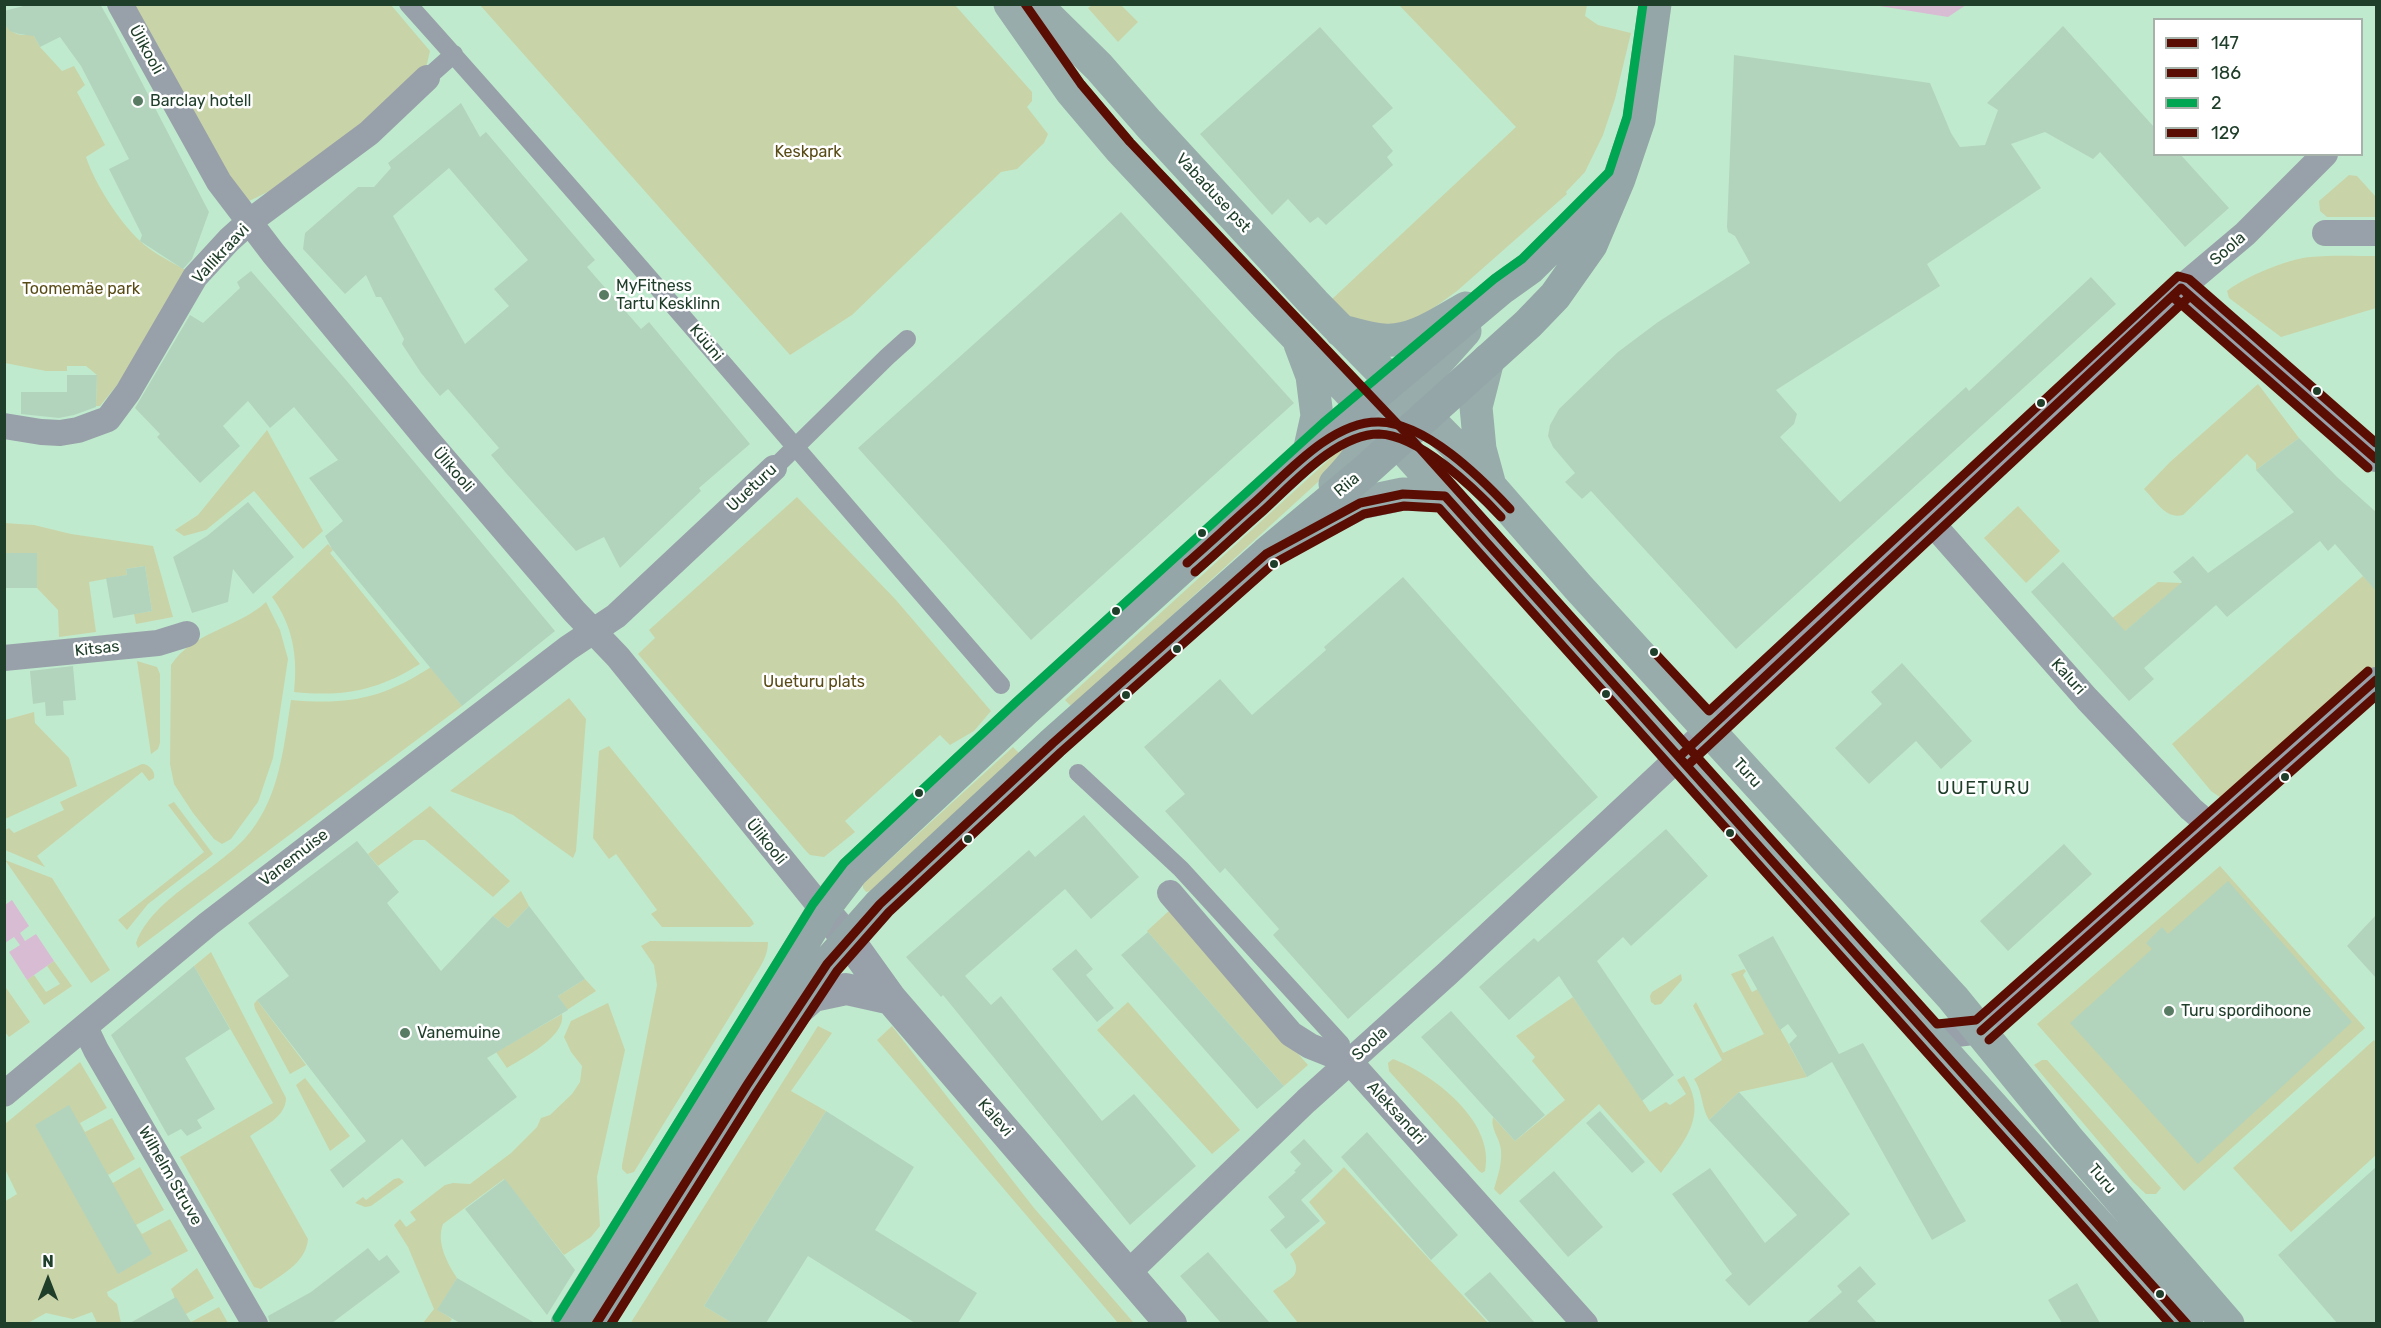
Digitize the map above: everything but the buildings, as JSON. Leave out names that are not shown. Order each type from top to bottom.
[{"type":"highway","name":"Riia","points":[[567,1323],[823,910],[852,873],[998,735],[1309,452],[1392,412],[1488,360],[1555,296],[1591,245],[1619,179],[1639,120],[1655,4]]},
{"type":"highway","name":"Riia","points":[[596,1323],[795,1012],[827,964],[848,939],[880,904],[1053,743],[1266,554],[1502,288],[1530,268],[1619,179]]},
{"type":"main road","points":[[1010,4],[1071,91],[1112,139],[1299,339],[1361,391],[1392,412]]},
{"type":"main road","name":"Vabaduse pst","points":[[1035,4],[1099,67],[1341,331],[1392,412]]},
{"type":"main road","points":[[1341,331],[1386,341],[1402,339],[1425,331],[1502,288]]},
{"type":"main road","points":[[1299,339],[1312,376],[1317,416],[1309,452]]},
{"type":"main road","points":[[1488,360],[1476,407],[1480,449],[1490,486]]},
{"type":"main road","name":"Turu","points":[[1392,412],[1490,486],[1578,587],[1981,1030],[2067,1138],[2228,1323]]},
{"type":"main road","name":"Turu","points":[[1392,412],[1445,496],[2187,1323]]},
{"type":"main road","points":[[1266,554],[1360,503],[1403,494],[1445,496]]},
{"type":"street","name":"Ülikooli","points":[[120,4],[219,182],[249,222],[430,443],[591,630],[618,657],[823,910]]},
{"type":"street","name":"Küüni","points":[[408,4],[638,263],[1001,685]]},
{"type":"street","name":"Vallikraavi","points":[[4,426],[60,433],[78,430],[108,419],[128,392],[195,277],[229,240],[249,222],[369,133],[454,54]]},
{"type":"street","points":[[1112,139],[1139,113]]},
{"type":"street","name":"Soola","points":[[1128,1273],[1306,1101],[1345,1053],[1680,756],[2181,288],[2246,234],[2323,156]]},
{"type":"street","points":[[2325,233],[2376,233]]},
{"type":"street","points":[[2181,288],[2376,459]]},
{"type":"street","name":"Uueturu","points":[[591,630],[616,616],[907,339]]},
{"type":"street","name":"Kaluri","points":[[1931,522],[2087,699],[2191,809],[2212,827]]},
{"type":"street","name":"Vanemuise","points":[[4,1094],[218,917],[591,630]]},
{"type":"street","name":"Kitsas","points":[[4,658],[158,643],[187,634]]},
{"type":"street","points":[[1932,1037],[1981,1030],[2376,680]]},
{"type":"street","name":"Aleksandri","points":[[1078,773],[1168,858],[1585,1323]]},
{"type":"street","name":"Aleksandri","points":[[1168,858],[1170,893],[1292,1034],[1310,1046],[1345,1053]]},
{"type":"street","name":"Kalevi","points":[[823,910],[848,939],[891,999],[1171,1323]]},
{"type":"street","points":[[795,1012],[813,996],[846,988],[891,999]]},
{"type":"street","name":"Wilhelm Struve","points":[[85,1027],[96,1050],[255,1323]]},
{"type":"green space","points":[[131,5],[391,5],[430,51],[426,68],[313,170],[243,204]]},
{"type":"green space","name":"Keskpark","points":[[480,5],[955,5],[1032,92],[1032,101],[1027,107],[1048,134],[1044,143],[1017,169],[1001,172],[852,315],[790,355]]},
{"type":"green space","points":[[1092,5],[1121,5],[1138,22],[1118,42],[1088,8]]},
{"type":"green space","points":[[1399,5],[1587,5],[1585,16],[1598,25],[1631,33],[1615,99],[1603,135],[1585,172],[1566,192],[1567,194],[1457,291],[1410,325],[1361,326],[1330,301],[1516,127]]},
{"type":"green space","name":"Toomemäe park","points":[[5,23],[17,34],[33,34],[40,47],[62,71],[74,66],[85,85],[77,92],[105,145],[86,157],[101,190],[124,223],[144,245],[187,271],[143,353],[100,406],[96,406],[97,375],[86,366],[67,366],[67,371],[46,371],[5,363]]},
{"type":"green space","points":[[2349,175],[2357,176],[2376,197],[2376,217],[2327,217],[2320,211],[2319,201]]},
{"type":"green space","points":[[2376,256],[2376,308],[2281,337],[2229,298],[2227,291],[2244,280],[2301,258]]},
{"type":"green space","points":[[2258,384],[2299,438],[2256,470],[2256,463],[2247,454],[2183,515],[2171,515],[2166,512],[2144,489],[2170,462]]},
{"type":"green space","points":[[267,430],[323,531],[303,549],[254,491],[206,530],[184,536],[175,530],[198,515]]},
{"type":"green space","points":[[1347,443],[1350,443],[1353,450],[1072,707],[1065,700]]},
{"type":"green space","name":"Uueturu plats","points":[[797,497],[896,600],[991,711],[974,731],[950,745],[940,735],[845,821],[855,832],[824,857],[810,855],[806,851],[638,654],[655,638],[649,630]]},
{"type":"green space","points":[[2018,506],[2060,551],[2026,583],[1984,538]]},
{"type":"green space","points":[[4,523],[34,525],[71,534],[153,546],[173,617],[136,624],[134,614],[152,611],[145,566],[126,569],[127,575],[89,582],[96,632],[59,637],[58,610],[37,588],[5,588]]},
{"type":"green space","points":[[328,544],[333,550],[330,553],[420,664],[389,680],[359,690],[328,694],[294,692],[295,666],[292,642],[285,619],[272,597]]},
{"type":"green space","points":[[2363,576],[2372,585],[2376,580],[2376,667],[2224,800],[2211,791],[2172,744]]},
{"type":"green space","points":[[2158,582],[2182,583],[2117,638],[2111,619]]},
{"type":"green space","points":[[266,602],[280,630],[288,659],[273,758],[258,802],[231,839],[222,844],[214,839],[193,813],[174,784],[170,764],[171,665],[180,654],[203,637],[255,611]]},
{"type":"green space","points":[[137,661],[157,667],[160,674],[160,743],[158,749],[151,754]]},
{"type":"green space","points":[[431,667],[462,706],[138,948],[136,943],[145,926],[157,911],[238,845],[261,817],[275,785],[291,700],[330,701],[364,697],[396,686]]},
{"type":"green space","points":[[569,698],[586,719],[576,851],[573,858],[513,815],[450,791]]},
{"type":"green space","points":[[34,712],[35,723],[69,758],[77,786],[5,819],[5,720]]},
{"type":"green space","points":[[609,746],[754,924],[750,927],[662,927],[651,914],[657,910],[616,854],[609,859],[593,838],[599,751]]},
{"type":"green space","points":[[1013,747],[1020,754],[871,891],[866,892],[863,884]]},
{"type":"green space","points":[[142,764],[151,769],[154,778],[149,781],[142,772],[37,856],[45,867],[5,850],[5,830],[9,828],[14,833],[64,810],[60,802]]},
{"type":"green space","points":[[174,802],[213,854],[148,904],[127,930],[118,920],[204,852],[168,805]]},
{"type":"green space","points":[[430,806],[510,881],[493,897],[425,840],[414,840],[378,866],[368,854]]},
{"type":"green space","points":[[5,860],[52,878],[110,970],[91,983]]},
{"type":"green space","points":[[2220,866],[2365,1028],[2184,1191],[2037,1024]]},
{"type":"green space","points":[[521,891],[529,906],[508,928],[493,916]]},
{"type":"green space","points":[[1171,909],[1308,1065],[1284,1086],[1147,931]]},
{"type":"green space","points":[[650,941],[768,942],[759,969],[634,1172],[627,1174],[622,1169],[622,1165],[657,985],[654,965],[641,946]]},
{"type":"green space","points":[[211,952],[286,1098],[285,1105],[278,1116],[250,1136],[308,1239],[306,1248],[297,1262],[261,1289],[254,1287],[180,1157],[273,1103],[194,966]]},
{"type":"green space","points":[[54,961],[72,986],[44,1005],[27,980],[34,975],[46,992],[60,984],[47,966]]},
{"type":"green space","points":[[1744,969],[1746,971],[1743,975],[1752,992],[1758,989],[1807,1077],[1739,1092],[1709,1120],[1694,1079],[1722,1060],[1693,1006],[1696,1002],[1723,1053],[1764,1034],[1731,974]]},
{"type":"green space","points":[[1681,974],[1682,980],[1661,1004],[1655,1005],[1651,1002],[1652,992]]},
{"type":"green space","points":[[585,979],[596,991],[567,1010],[558,996]]},
{"type":"green space","points":[[4,985],[30,1022],[9,1037],[5,1032]]},
{"type":"green space","points":[[1573,997],[1650,1112],[1666,1102],[1670,1105],[1686,1094],[1677,1080],[1684,1076],[1694,1103],[1691,1127],[1661,1173],[1599,1104],[1500,1195],[1494,1189],[1501,1155],[1493,1126],[1493,1117],[1515,1141],[1565,1100],[1532,1061],[1535,1057],[1516,1036]]},
{"type":"green space","points":[[257,1000],[306,1065],[290,1074],[255,1009],[254,1004]]},
{"type":"green space","points":[[1128,1002],[1240,1130],[1212,1154],[1097,1030]]},
{"type":"green space","points":[[608,1003],[625,1050],[597,1177],[600,1226],[591,1237],[564,1255],[504,1179],[443,1224],[442,1245],[446,1259],[457,1278],[438,1310],[452,1319],[449,1323],[423,1323],[434,1309],[408,1247],[394,1225],[400,1219],[406,1227],[416,1220],[410,1212],[445,1185],[470,1184],[511,1153],[537,1127],[541,1118],[550,1115],[572,1094],[580,1082],[582,1066],[571,1052],[564,1037],[571,1021]]},
{"type":"green space","points":[[562,1014],[557,1031],[551,1038],[507,1068],[496,1052]]},
{"type":"green space","points":[[818,1026],[832,1033],[791,1091],[826,1111],[704,1306],[732,1323],[630,1324]]},
{"type":"green space","points":[[892,1026],[1034,1208],[1134,1323],[1118,1323],[877,1040]]},
{"type":"green space","points":[[2374,1040],[2376,1042],[2376,1155],[2291,1232],[2233,1168]]},
{"type":"green space","points":[[1393,1059],[1426,1076],[1458,1102],[1481,1135],[1486,1153],[1485,1171],[1482,1173],[1479,1171],[1389,1071],[1388,1063]]},
{"type":"green space","points":[[2047,1060],[2161,1188],[2156,1194],[2146,1194],[2133,1182],[2034,1065]]},
{"type":"green space","points":[[80,1062],[107,1108],[80,1123],[85,1132],[112,1118],[135,1159],[108,1175],[113,1183],[140,1167],[164,1210],[136,1225],[142,1234],[170,1219],[188,1251],[107,1292],[117,1304],[121,1323],[97,1323],[92,1312],[73,1319],[46,1313],[28,1323],[5,1323],[4,1202],[17,1194],[5,1169],[5,1124]]},
{"type":"green space","points":[[305,1078],[350,1136],[330,1151],[296,1085]]},
{"type":"green space","points":[[1344,1167],[1488,1323],[1298,1323],[1273,1291],[1290,1280],[1296,1272],[1290,1254],[1326,1223],[1309,1202]]},
{"type":"green space","points":[[399,1178],[404,1182],[371,1206],[365,1207],[355,1203],[363,1197],[366,1200],[394,1179]]},
{"type":"green space","points":[[197,1268],[214,1298],[186,1314],[191,1322],[219,1307],[228,1323],[183,1323],[171,1289]]},
{"type":"shaded area","points":[[1873,5],[1966,5],[1948,17]]},
{"type":"shaded area","points":[[12,900],[29,926],[20,933],[25,941],[36,934],[54,961],[27,980],[9,952],[20,945],[14,937],[5,943],[5,905]]},
{"type":"transit line","name":"129","points":[[1025,4],[1081,84],[1130,142],[1406,433],[1937,1024],[1976,1020],[2368,671]]},
{"type":"transit line","name":"2","points":[[557,1318],[813,904],[844,863],[1016,702],[1323,423],[1494,279],[1522,259],[1609,172],[1627,117],[1643,4]]},
{"type":"transit line","name":"129","points":[[1654,652],[1709,711],[2178,276],[2189,279],[2376,443]]},
{"type":"transit line","name":"147","points":[[2181,288],[2376,459]]},
{"type":"transit line","name":"147","points":[[1680,756],[2181,288]]},
{"type":"transit line","name":"186","points":[[2173,297],[2368,468]]},
{"type":"transit line","name":"186","points":[[1688,765],[2189,297]]},
{"type":"transit line","name":"147","points":[[1187,563],[1311,451],[1344,430],[1361,424],[1379,422],[1397,425],[1433,442],[1468,468],[1510,509]]},
{"type":"transit line","name":"186","points":[[1195,572],[1301,475],[1331,452],[1363,436],[1379,434],[1411,443],[1445,465],[1477,492],[1501,517]]},
{"type":"transit line","name":"147","points":[[596,1324],[747,1085],[827,964],[880,904],[1053,743],[1266,554],[1360,503],[1403,494],[1445,496],[2187,1324]]},
{"type":"transit line","name":"186","points":[[611,1324],[757,1092],[837,971],[889,912],[1061,752],[1273,564],[1364,514],[1404,506],[1439,508],[2170,1324]]},
{"type":"transit line","name":"147","points":[[1981,1031],[2376,680]]},
{"type":"transit line","name":"186","points":[[1989,1040],[2376,696]]},
{"type":"place","name":"Barclay hotell","points":[[138,101]]},
{"type":"place","name":"MyFitness Tartu Kesklinn","points":[[604,295]]},
{"type":"place","name":"Turu spordihoone","points":[[2169,1011]]},
{"type":"place","name":"Vanemuine","points":[[405,1033]]},
{"type":"district","name":"UUETURU","points":[[1984,789]]}]
